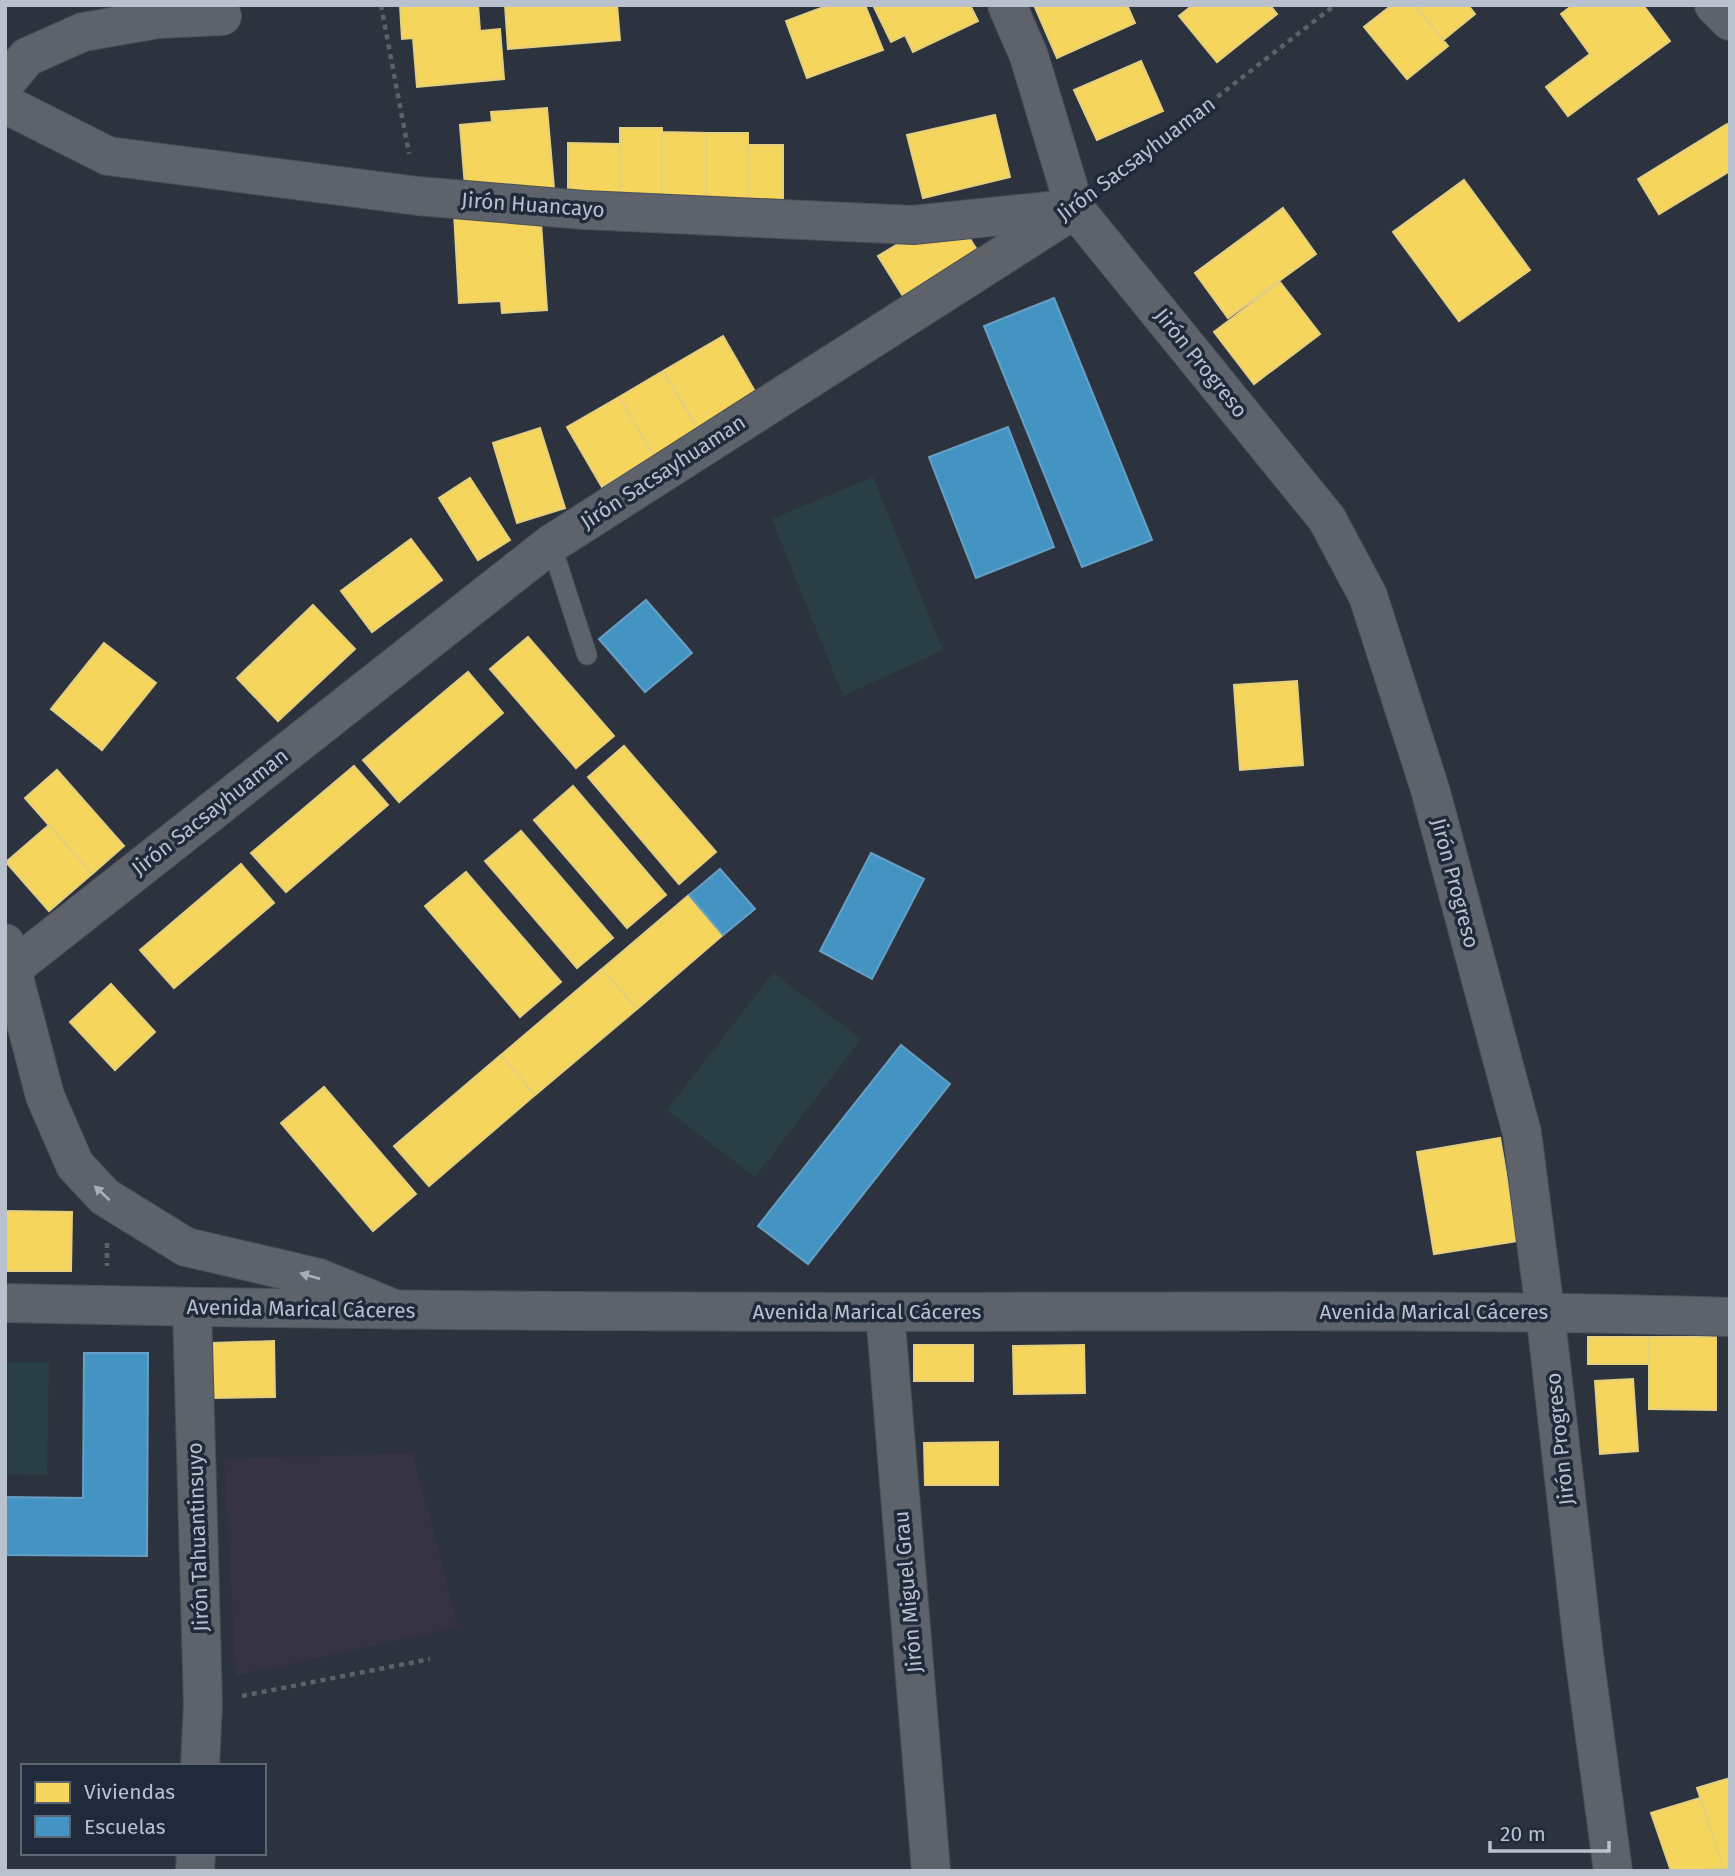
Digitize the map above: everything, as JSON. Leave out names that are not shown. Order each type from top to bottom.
[{"type":"street","name":"Jirón Progreso","points":[[1007,5],[1030,55],[1075,208],[1327,519],[1368,596],[1430,789],[1521,1133],[1613,1871]]},
{"type":"street","points":[[1714,5],[1730,21]]},
{"type":"street","points":[[5,83],[27,57],[83,32],[158,19],[222,16]]},
{"type":"street","name":"Jirón Huancayo","points":[[5,104],[108,156],[418,196],[584,210],[913,225],[1075,208]]},
{"type":"street","name":"Jirón Sacsayhuaman","points":[[9,955],[551,544],[1075,208]]},
{"type":"street","points":[[9,955],[44,1096],[75,1165],[105,1197],[186,1247],[319,1278],[397,1310]]},
{"type":"street","name":"Avenida Marical Cáceres","points":[[5,1303],[397,1310],[1545,1311],[1730,1317]]},
{"type":"street","name":"Jirón Tahuantinsuyo","points":[[192,1308],[203,1704],[200,1764]]},
{"type":"street","name":"Jirón Miguel Grau","points":[[885,1312],[931,1871]]},
{"type":"lane","points":[[551,544],[587,655]]},
{"type":"path","points":[[381,5],[418,196]]},
{"type":"path","name":"Jirón Sacsayhuaman","points":[[1075,208],[1335,5]]},
{"type":"path","points":[[105,1197],[105,1305]]},
{"type":"path","points":[[203,1704],[430,1659]]},
{"type":"shaded area","points":[[413,1453],[458,1627],[236,1676],[224,1459]]},
{"type":"green space","points":[[873,477],[943,650],[843,696],[772,519]]},
{"type":"green space","points":[[773,973],[861,1039],[755,1177],[667,1110]]},
{"type":"green space","points":[[5,1362],[49,1362],[47,1475],[5,1474]]},
{"type":"building: Viviendas","points":[[400,5],[478,5],[480,31],[500,29],[504,79],[417,87],[413,38],[402,39]]},
{"type":"building: Viviendas","points":[[505,5],[617,5],[620,40],[508,49]]},
{"type":"building: Viviendas","points":[[829,5],[865,5],[883,50],[807,78],[786,21]]},
{"type":"building: Viviendas","points":[[873,5],[970,5],[978,21],[913,52],[905,35],[891,42]]},
{"type":"building: Viviendas","points":[[1034,5],[1127,5],[1135,23],[1057,58]]},
{"type":"building: Viviendas","points":[[1193,5],[1270,5],[1277,14],[1217,62],[1179,16]]},
{"type":"building: Viviendas","points":[[1392,5],[1415,5],[1448,46],[1407,79],[1364,27]]},
{"type":"building: Viviendas","points":[[1415,5],[1468,5],[1475,14],[1443,40]]},
{"type":"building: Viviendas","points":[[1573,5],[1643,5],[1670,41],[1568,116],[1546,87],[1590,54],[1561,14]]},
{"type":"building: Viviendas","points":[[1141,61],[1163,111],[1097,140],[1074,90]]},
{"type":"building: Viviendas","points":[[547,108],[554,188],[516,191],[516,183],[465,187],[460,125],[492,122],[491,112]]},
{"type":"building: Viviendas","points":[[995,115],[1010,177],[923,198],[907,135]]},
{"type":"building: Viviendas","points":[[1727,124],[1730,128],[1730,171],[1659,214],[1638,179]]},
{"type":"building: Viviendas","points":[[620,128],[662,128],[662,202],[620,202]]},
{"type":"building: Viviendas","points":[[662,132],[706,133],[706,202],[662,202]]},
{"type":"building: Viviendas","points":[[706,133],[748,133],[748,210],[706,209]]},
{"type":"building: Viviendas","points":[[568,143],[620,144],[620,193],[568,193]]},
{"type":"building: Viviendas","points":[[748,145],[783,145],[783,210],[748,210]]},
{"type":"building: Viviendas","points":[[1464,180],[1530,270],[1459,321],[1393,232]]},
{"type":"building: Viviendas","points":[[540,208],[547,310],[502,313],[501,301],[459,303],[454,213]]},
{"type":"building: Viviendas","points":[[1283,208],[1316,254],[1228,318],[1195,273]]},
{"type":"building: Viviendas","points":[[926,227],[963,228],[977,250],[903,296],[878,256]]},
{"type":"building: Viviendas","points":[[1280,282],[1320,334],[1254,384],[1214,332]]},
{"type":"building: Viviendas","points":[[723,336],[757,395],[698,430],[663,371]]},
{"type":"building: Viviendas","points":[[663,371],[699,430],[654,456],[619,397]]},
{"type":"building: Viviendas","points":[[619,397],[654,456],[602,487],[567,427]]},
{"type":"building: Viviendas","points":[[540,428],[565,508],[517,523],[493,443]]},
{"type":"building: Viviendas","points":[[470,478],[510,540],[478,560],[439,498]]},
{"type":"building: Viviendas","points":[[411,539],[442,580],[372,632],[341,591]]},
{"type":"building: Viviendas","points":[[313,605],[355,649],[278,721],[237,678]]},
{"type":"building: Viviendas","points":[[528,637],[614,736],[576,768],[490,669]]},
{"type":"building: Viviendas","points":[[104,643],[156,683],[102,750],[51,709]]},
{"type":"building: Viviendas","points":[[468,672],[503,713],[399,802],[363,760]]},
{"type":"building: Viviendas","points":[[1297,681],[1303,765],[1240,770],[1234,685]]},
{"type":"building: Viviendas","points":[[624,746],[716,852],[679,884],[588,777]]},
{"type":"building: Viviendas","points":[[354,766],[388,805],[286,892],[251,853]]},
{"type":"building: Viviendas","points":[[57,770],[124,846],[92,874],[25,798]]},
{"type":"building: Viviendas","points":[[573,786],[666,895],[627,928],[534,820]]},
{"type":"building: Viviendas","points":[[49,825],[92,874],[49,911],[6,862]]},
{"type":"building: Viviendas","points":[[521,831],[613,938],[577,968],[485,861]]},
{"type":"building: Viviendas","points":[[241,864],[274,903],[174,988],[140,950]]},
{"type":"building: Viviendas","points":[[466,872],[561,982],[520,1017],[425,906]]},
{"type":"building: Viviendas","points":[[689,895],[723,935],[637,1009],[602,969]]},
{"type":"building: Viviendas","points":[[602,969],[637,1009],[535,1095],[501,1055]]},
{"type":"building: Viviendas","points":[[111,984],[155,1032],[115,1070],[70,1022]]},
{"type":"building: Viviendas","points":[[501,1055],[535,1095],[429,1186],[394,1146]]},
{"type":"building: Viviendas","points":[[324,1087],[416,1194],[373,1231],[281,1123]]},
{"type":"building: Viviendas","points":[[1500,1138],[1518,1241],[1434,1254],[1417,1152]]},
{"type":"building: Viviendas","points":[[5,1211],[72,1212],[71,1271],[5,1271]]},
{"type":"building: Viviendas","points":[[1588,1337],[1649,1337],[1649,1364],[1588,1364]]},
{"type":"building: Viviendas","points":[[1649,1337],[1716,1337],[1716,1410],[1649,1409]]},
{"type":"building: Viviendas","points":[[274,1341],[275,1397],[213,1398],[212,1343]]},
{"type":"building: Viviendas","points":[[914,1345],[973,1345],[973,1381],[914,1381]]},
{"type":"building: Viviendas","points":[[1084,1345],[1085,1393],[1014,1394],[1013,1346]]},
{"type":"building: Viviendas","points":[[1633,1379],[1638,1451],[1600,1454],[1595,1381]]},
{"type":"building: Viviendas","points":[[998,1442],[998,1485],[925,1485],[924,1443]]},
{"type":"building: Viviendas","points":[[1730,1778],[1730,1868],[1724,1869],[1697,1788]]},
{"type":"building: Viviendas","points":[[1700,1798],[1724,1869],[1671,1871],[1651,1813]]},
{"type":"building: Escuelas","points":[[1054,298],[1152,540],[1082,567],[984,326]]},
{"type":"building: Escuelas","points":[[1008,427],[1054,547],[976,578],[929,457]]},
{"type":"building: Escuelas","points":[[646,600],[692,653],[645,692],[599,639]]},
{"type":"building: Escuelas","points":[[871,853],[924,879],[872,979],[820,951]]},
{"type":"building: Escuelas","points":[[720,869],[755,909],[723,935],[689,895]]},
{"type":"building: Escuelas","points":[[901,1045],[950,1084],[808,1264],[758,1226]]},
{"type":"building: Escuelas","points":[[84,1353],[148,1353],[147,1556],[5,1555],[5,1497],[83,1498]]}]
